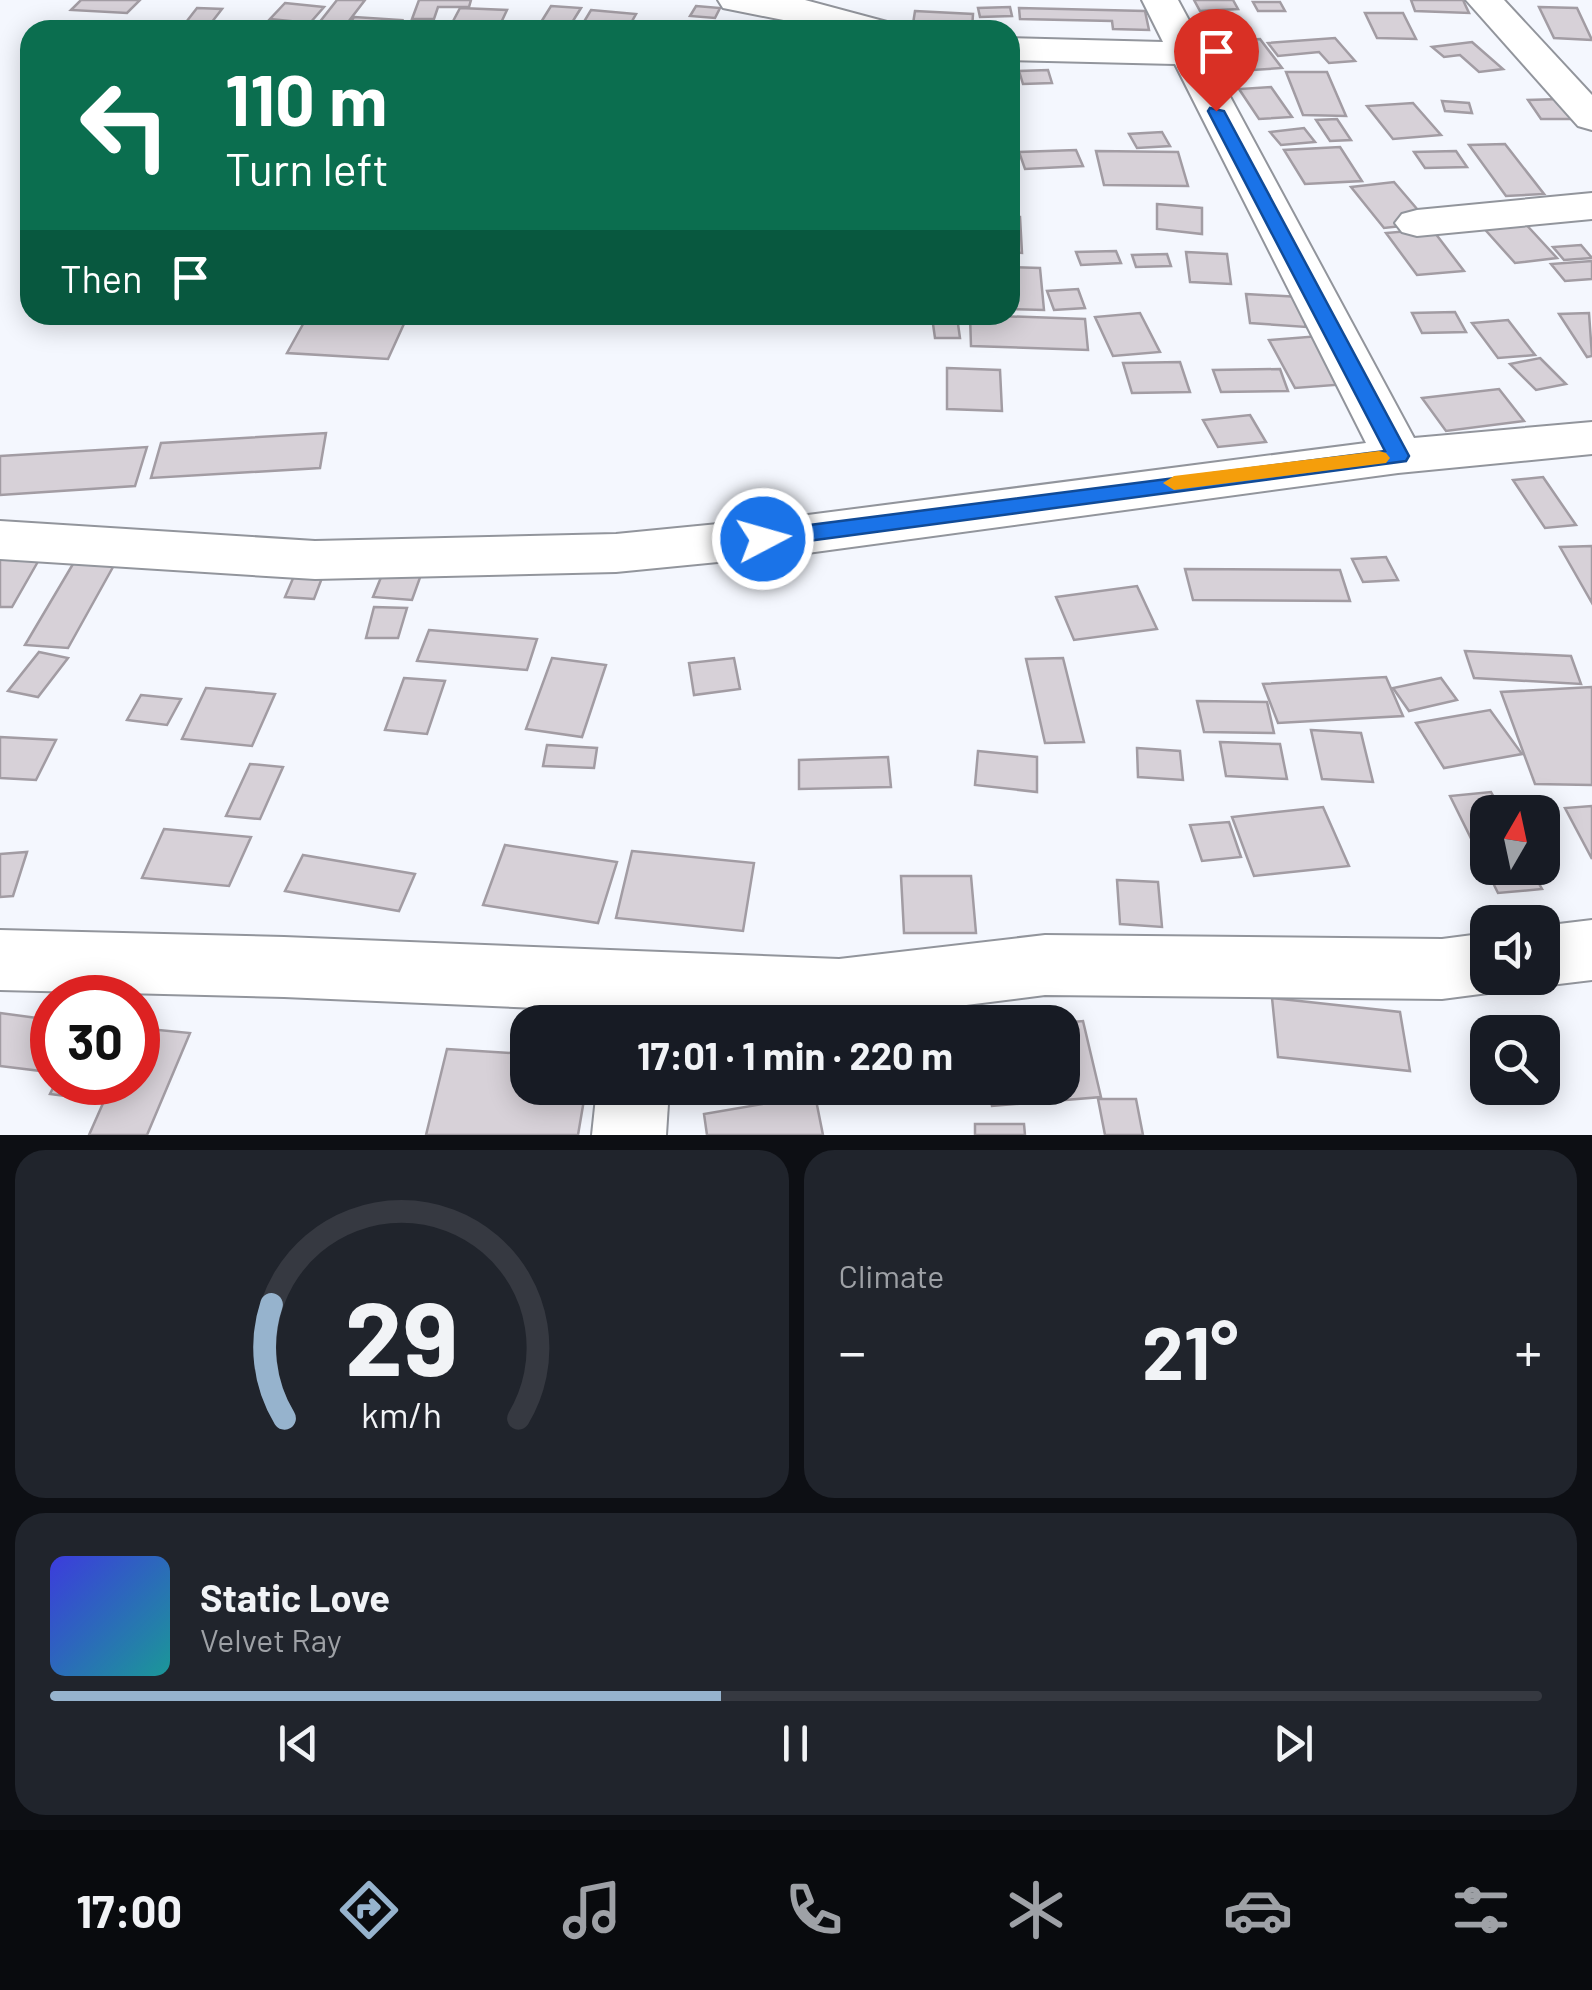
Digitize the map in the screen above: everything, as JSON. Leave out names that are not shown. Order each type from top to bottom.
[{"type":"street","points":[[736,0],[839,20]]},
{"type":"street","points":[[1160,0],[1398,456]]},
{"type":"street","points":[[1484,0],[1592,118]]},
{"type":"street","points":[[1020,49],[1186,54]]},
{"type":"street","points":[[1418,223],[1592,206]]},
{"type":"street","points":[[0,540],[315,560],[616,553],[800,536],[1398,456],[1592,438]]},
{"type":"street","points":[[1560,954],[1592,950]]},
{"type":"street","points":[[0,960],[640,1002],[839,990],[1046,966],[1442,969],[1470,965]]},
{"type":"street","points":[[628,1135],[631,1105]]},
{"type":"building","points":[[81,0],[140,0],[127,13],[71,10]]},
{"type":"building","points":[[337,0],[365,0],[350,20],[321,20]]},
{"type":"building","points":[[419,0],[471,0],[469,7],[438,7],[434,19],[412,19]]},
{"type":"building","points":[[1194,0],[1233,0],[1238,9],[1200,11]]},
{"type":"building","points":[[1411,0],[1463,0],[1469,13],[1415,11]]},
{"type":"building","points":[[1253,2],[1280,2],[1285,11],[1258,11]]},
{"type":"building","points":[[285,3],[324,7],[313,20],[270,19]]},
{"type":"building","points":[[551,6],[581,8],[574,20],[542,20]]},
{"type":"building","points":[[696,6],[720,8],[715,18],[690,16]]},
{"type":"building","points":[[1010,7],[1012,16],[980,17],[978,8]]},
{"type":"building","points":[[1539,7],[1577,8],[1592,40],[1554,38]]},
{"type":"building","points":[[197,8],[222,9],[213,20],[188,20]]},
{"type":"building","points":[[460,8],[507,10],[502,20],[454,20]]},
{"type":"building","points":[[1019,8],[1145,11],[1149,30],[1113,29],[1112,21],[1020,19]]},
{"type":"building","points":[[591,10],[636,14],[633,20],[585,20]]},
{"type":"building","points":[[915,11],[973,14],[973,20],[914,20]]},
{"type":"building","points":[[1365,13],[1403,13],[1416,39],[1377,38]]},
{"type":"building","points":[[354,17],[402,20],[352,20]]},
{"type":"building","points":[[1335,38],[1355,61],[1329,63],[1319,52],[1278,56],[1268,43]]},
{"type":"building","points":[[1260,39],[1282,68],[1237,71],[1216,42]]},
{"type":"building","points":[[1472,42],[1503,69],[1479,72],[1460,55],[1444,57],[1432,47]]},
{"type":"building","points":[[1048,70],[1052,83],[1023,84],[1020,71]]},
{"type":"building","points":[[1286,72],[1327,72],[1346,116],[1303,115]]},
{"type":"building","points":[[1271,87],[1292,117],[1259,119],[1239,89]]},
{"type":"building","points":[[1561,99],[1575,119],[1541,119],[1528,100]]},
{"type":"building","points":[[1442,101],[1469,103],[1472,113],[1445,111]]},
{"type":"building","points":[[1413,103],[1441,135],[1393,139],[1367,106]]},
{"type":"building","points":[[1337,119],[1351,140],[1330,141],[1316,120]]},
{"type":"building","points":[[1304,128],[1315,142],[1281,145],[1270,132]]},
{"type":"building","points":[[1162,132],[1170,146],[1137,148],[1129,134]]},
{"type":"building","points":[[1505,144],[1544,194],[1506,196],[1469,145]]},
{"type":"building","points":[[1340,147],[1362,181],[1305,184],[1284,150]]},
{"type":"building","points":[[1076,150],[1083,166],[1025,169],[1020,152]]},
{"type":"building","points":[[1096,151],[1178,152],[1188,186],[1104,185]]},
{"type":"building","points":[[1456,151],[1467,167],[1425,168],[1414,152]]},
{"type":"building","points":[[1394,182],[1429,223],[1384,228],[1351,187]]},
{"type":"building","points":[[1157,204],[1202,208],[1202,234],[1157,229]]},
{"type":"building","points":[[1521,219],[1557,258],[1515,263],[1480,224]]},
{"type":"building","points":[[1432,229],[1464,271],[1417,275],[1386,233]]},
{"type":"building","points":[[1581,245],[1592,258],[1564,260],[1553,247]]},
{"type":"building","points":[[1116,251],[1121,263],[1081,265],[1076,252]]},
{"type":"building","points":[[1186,252],[1227,254],[1231,284],[1190,282]]},
{"type":"building","points":[[1167,254],[1171,266],[1136,267],[1132,255]]},
{"type":"building","points":[[1592,261],[1592,279],[1565,281],[1551,264]]},
{"type":"building","points":[[1020,267],[1040,268],[1044,310],[1020,309]]},
{"type":"building","points":[[1078,289],[1085,308],[1054,310],[1047,291]]},
{"type":"building","points":[[1246,294],[1300,297],[1306,327],[1250,323]]},
{"type":"building","points":[[1455,312],[1466,332],[1422,333],[1412,313]]},
{"type":"building","points":[[1140,313],[1160,352],[1113,356],[1095,317]]},
{"type":"building","points":[[1589,313],[1592,356],[1587,357],[1559,314]]},
{"type":"building","points":[[1020,317],[1085,319],[1088,350],[971,346],[970,325],[1020,325]]},
{"type":"building","points":[[1508,320],[1535,355],[1498,358],[1472,323]]},
{"type":"building","points":[[303,325],[403,325],[388,359],[287,353]]},
{"type":"building","points":[[933,325],[958,325],[960,338],[935,338]]},
{"type":"building","points":[[1320,336],[1348,384],[1295,388],[1269,340]]},
{"type":"building","points":[[1540,358],[1566,384],[1536,390],[1510,364]]},
{"type":"building","points":[[1180,362],[1190,392],[1132,393],[1123,363]]},
{"type":"building","points":[[947,368],[1000,370],[1002,411],[947,409]]},
{"type":"building","points":[[1280,369],[1288,391],[1221,392],[1213,370]]},
{"type":"building","points":[[1499,389],[1524,421],[1446,431],[1422,398]]},
{"type":"building","points":[[1250,415],[1266,442],[1218,447],[1203,420]]},
{"type":"building","points":[[326,433],[320,468],[151,478],[161,443]]},
{"type":"building","points":[[147,447],[135,486],[0,495],[0,456]]},
{"type":"building","points":[[1543,477],[1576,525],[1545,528],[1513,480]]},
{"type":"building","points":[[1592,546],[1592,603],[1560,547]]},
{"type":"building","points":[[83,547],[123,549],[68,648],[25,645]]},
{"type":"building","points":[[0,556],[40,558],[12,607],[0,607]]},
{"type":"building","points":[[1386,557],[1398,580],[1363,582],[1352,559]]},
{"type":"building","points":[[297,569],[325,570],[314,599],[285,597]]},
{"type":"building","points":[[1185,569],[1340,570],[1350,601],[1193,600]]},
{"type":"building","points":[[384,570],[422,572],[412,600],[373,597]]},
{"type":"building","points":[[1137,586],[1157,629],[1074,640],[1056,597]]},
{"type":"building","points":[[374,607],[407,608],[398,638],[366,638]]},
{"type":"building","points":[[429,630],[537,639],[527,670],[417,661]]},
{"type":"building","points":[[1465,651],[1571,656],[1581,684],[1474,678]]},
{"type":"building","points":[[39,652],[68,658],[38,697],[8,691]]},
{"type":"building","points":[[552,658],[606,665],[582,737],[526,729]]},
{"type":"building","points":[[734,658],[740,689],[694,695],[689,663]]},
{"type":"building","points":[[1063,658],[1084,742],[1045,743],[1026,659]]},
{"type":"building","points":[[1386,677],[1403,716],[1278,723],[1263,684]]},
{"type":"building","points":[[404,678],[445,681],[427,734],[385,730]]},
{"type":"building","points":[[1441,678],[1457,700],[1409,711],[1393,688]]},
{"type":"building","points":[[1592,687],[1592,785],[1535,784],[1501,692]]},
{"type":"building","points":[[206,688],[275,694],[252,746],[182,739]]},
{"type":"building","points":[[141,695],[181,699],[167,725],[127,720]]},
{"type":"building","points":[[1197,701],[1267,702],[1274,733],[1204,732]]},
{"type":"building","points":[[1490,710],[1522,754],[1444,768],[1416,723]]},
{"type":"building","points":[[1311,730],[1361,733],[1373,782],[1322,779]]},
{"type":"building","points":[[0,737],[56,740],[36,780],[0,778]]},
{"type":"building","points":[[1220,742],[1280,744],[1287,779],[1226,776]]},
{"type":"building","points":[[547,745],[597,748],[594,768],[543,766]]},
{"type":"building","points":[[1137,748],[1180,751],[1183,780],[1138,777]]},
{"type":"building","points":[[978,751],[1037,757],[1037,792],[975,785]]},
{"type":"building","points":[[888,757],[891,787],[799,789],[799,760]]},
{"type":"building","points":[[250,764],[283,767],[260,819],[226,816]]},
{"type":"building","points":[[1491,792],[1493,795],[1470,795],[1470,836],[1450,796]]},
{"type":"building","points":[[1592,806],[1592,859],[1565,808]]},
{"type":"building","points":[[1323,807],[1349,866],[1254,876],[1232,817]]},
{"type":"building","points":[[1229,822],[1241,857],[1202,861],[1190,825]]},
{"type":"building","points":[[164,829],[251,837],[229,886],[142,878]]},
{"type":"building","points":[[505,845],[617,862],[598,923],[483,905]]},
{"type":"building","points":[[632,851],[754,863],[743,931],[616,918]]},
{"type":"building","points":[[27,852],[13,896],[0,897],[0,854]]},
{"type":"building","points":[[303,855],[415,874],[399,911],[285,891]]},
{"type":"building","points":[[901,876],[971,876],[976,933],[904,933]]},
{"type":"building","points":[[1117,880],[1158,882],[1162,927],[1120,924]]},
{"type":"building","points":[[1494,885],[1540,885],[1542,889],[1498,893]]},
{"type":"building","points":[[1272,998],[1400,1012],[1410,1071],[1278,1057]]},
{"type":"building","points":[[0,1013],[30,1017],[30,1070],[0,1066]]},
{"type":"building","points":[[1083,1021],[1101,1097],[1080,1099]]},
{"type":"building","points":[[160,1030],[190,1033],[160,1104]]},
{"type":"building","points":[[447,1049],[510,1053],[510,1105],[583,1105],[578,1135],[426,1135]]},
{"type":"building","points":[[1098,1099],[1136,1099],[1143,1135],[1105,1135]]},
{"type":"building","points":[[102,1105],[160,1105],[147,1135],[89,1135]]},
{"type":"building","points":[[757,1105],[817,1105],[823,1135],[707,1135],[704,1114]]},
{"type":"building","points":[[975,1124],[1024,1124],[1025,1135],[975,1135]]},
{"type":"slow traffic","points":[[1174,483],[1379,458]]},
{"type":"route","points":[[763,539],[1398,456],[1216,111]]}]
